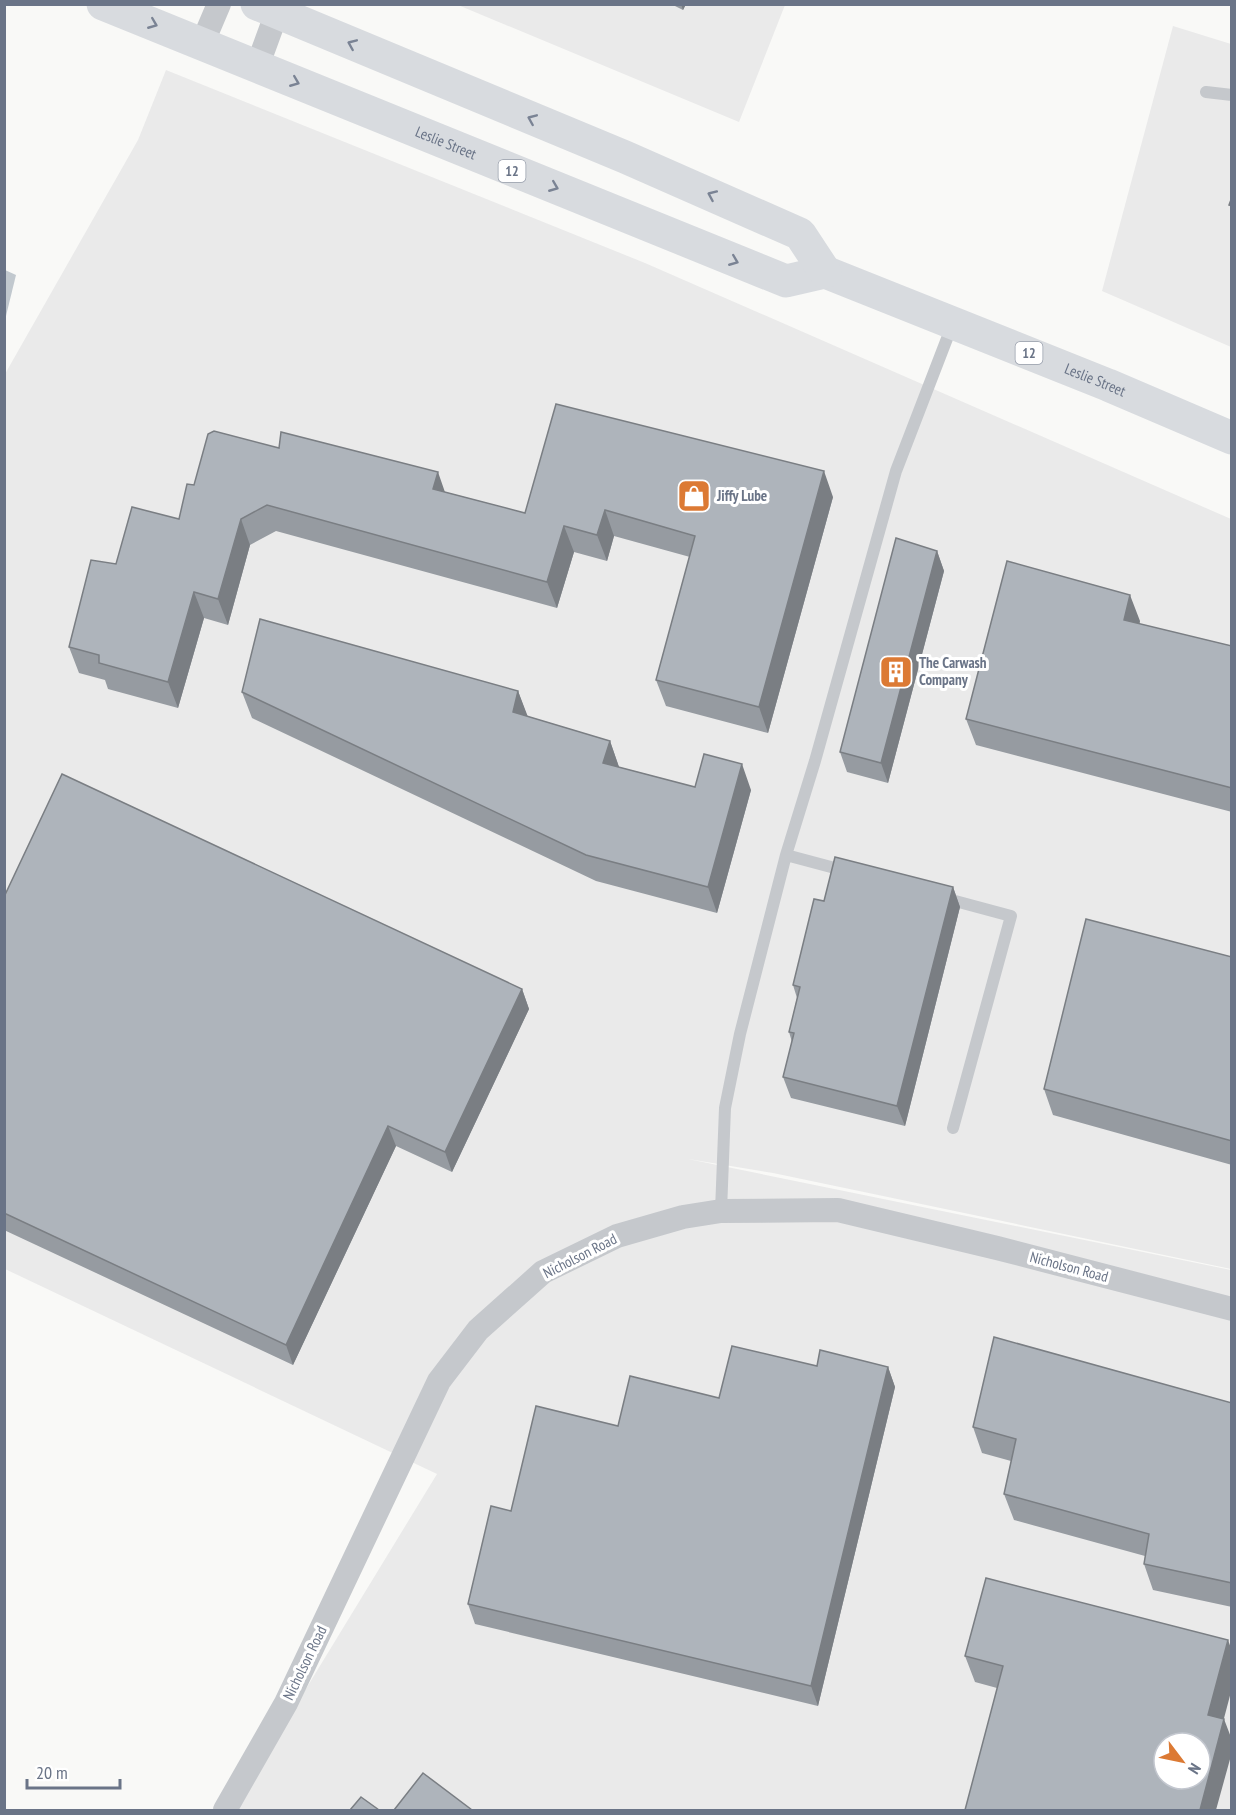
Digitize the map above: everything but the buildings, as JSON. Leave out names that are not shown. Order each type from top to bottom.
[{"type":"main road","name":"Leslie Street","points":[[103,4],[786,281],[825,273],[953,322],[1232,438]]},
{"type":"main road","points":[[271,7],[800,234],[825,273]]},
{"type":"street","points":[[202,44],[219,4]]},
{"type":"street","points":[[257,67],[271,7]]},
{"type":"street","name":"Nicholson Road","points":[[225,1810],[286,1703],[439,1381],[478,1330],[543,1272],[618,1236],[683,1217],[721,1211],[838,1210],[997,1248],[1232,1309]]},
{"type":"lane","points":[[1206,92],[1232,95]]},
{"type":"lane","points":[[721,1211],[725,1108],[740,1034],[786,855],[896,471],[953,322]]},
{"type":"lane","points":[[786,855],[854,873]]},
{"type":"lane","points":[[932,895],[1011,916],[953,1128]]},
{"type":"shaded area","points":[[458,5],[785,5],[739,122]]},
{"type":"shaded area","points":[[1173,26],[1231,44],[1231,347],[1102,291]]},
{"type":"shaded area","points":[[166,70],[645,263],[1231,519],[1231,1269],[773,1173],[688,1159],[1231,1270],[1231,1810],[232,1810],[437,1474],[5,1269],[5,374],[138,140]]},
{"type":"shaded area","points":[[5,270],[16,275],[5,320]]},
{"type":"place","name":"Jiffy Lube","points":[[694,496]]},
{"type":"place","name":"The Carwash Company","points":[[896,672]]}]
